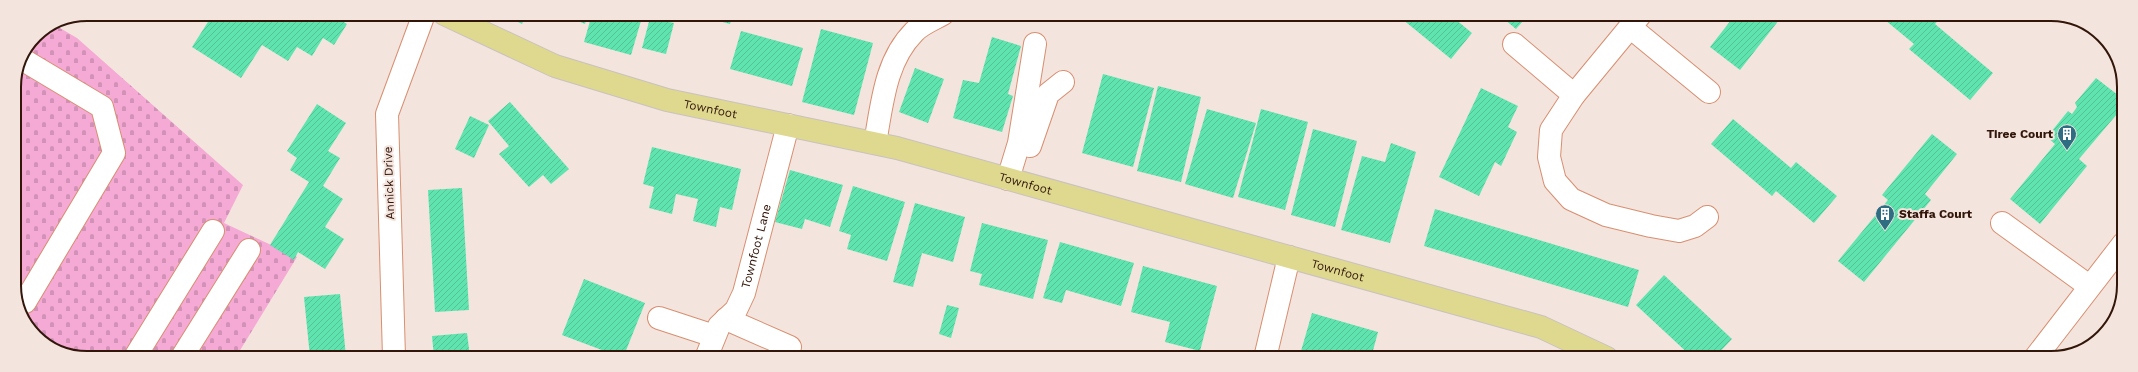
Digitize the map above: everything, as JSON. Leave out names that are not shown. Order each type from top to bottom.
[{"type":"main road","name":"Townfoot","points":[[459,21],[555,66],[667,100],[875,143],[1014,180],[1541,327],[1592,351]]},
{"type":"street","name":"Annick Drive","points":[[394,351],[387,114],[421,21]]},
{"type":"street","points":[[875,143],[888,75],[902,45],[915,30],[931,21]]},
{"type":"street","points":[[1707,217],[1695,226],[1679,230],[1606,215],[1571,199],[1554,181],[1549,157],[1551,130],[1574,95],[1635,21],[1709,92]]},
{"type":"street","points":[[1014,180],[1035,44]]},
{"type":"street","points":[[1514,44],[1574,95]]},
{"type":"street","points":[[23,302],[114,153],[102,107],[26,62]]},
{"type":"street","points":[[1014,180],[1048,94],[1063,82]]},
{"type":"street","name":"Townfoot Lane","points":[[709,351],[720,327],[736,310],[744,293],[788,125]]},
{"type":"street","points":[[2002,223],[2089,286]]},
{"type":"street","points":[[139,351],[213,231]]},
{"type":"street","points":[[186,351],[249,250]]},
{"type":"street","points":[[2040,351],[2117,251]]},
{"type":"street","points":[[1267,351],[1289,257]]},
{"type":"street","points":[[660,318],[720,327],[790,347]]},
{"type":"green space","points":[[59,28],[77,38],[243,185],[224,223],[297,257],[240,351],[87,351],[70,349],[50,340],[43,335],[37,329],[26,310],[22,298],[21,285],[22,74],[32,50],[40,40]]},
{"type":"building","points":[[209,21],[342,21],[347,24],[334,45],[323,38],[312,56],[297,47],[288,61],[262,45],[241,78],[192,47]]},
{"type":"building","points":[[516,21],[523,21],[522,24]]},
{"type":"building","points":[[578,21],[586,21],[585,24]]},
{"type":"building","points":[[590,21],[641,21],[631,55],[584,42]]},
{"type":"building","points":[[649,21],[674,23],[666,54],[642,48]]},
{"type":"building","points":[[719,21],[731,21],[730,24]]},
{"type":"building","points":[[1405,21],[1457,21],[1472,33],[1451,59]]},
{"type":"building","points":[[1506,21],[1523,21],[1516,29]]},
{"type":"building","points":[[1730,21],[1778,21],[1740,70],[1710,47]]},
{"type":"building","name":"Tiree Court","points":[[1886,21],[1938,21],[1935,24],[1993,73],[1970,100],[1909,49],[1914,44]]},
{"type":"building","points":[[821,29],[873,43],[854,115],[802,102]]},
{"type":"building","points":[[741,31],[803,48],[792,86],[730,69]]},
{"type":"building","points":[[992,37],[1021,46],[1008,94],[1013,96],[1002,132],[953,118],[963,80],[979,83]]},
{"type":"building","points":[[915,68],[944,79],[928,123],[899,112]]},
{"type":"building","points":[[1103,74],[1154,88],[1133,167],[1082,153]]},
{"type":"building","name":"Tiree Court","points":[[2096,78],[2117,94],[2117,114],[2079,159],[2087,166],[2040,224],[2010,199],[2055,144],[2047,137],[2068,111],[2072,114],[2077,107],[2075,103]]},
{"type":"building","points":[[1158,86],[1201,97],[1181,182],[1137,171]]},
{"type":"building","points":[[1481,88],[1518,106],[1508,127],[1517,132],[1501,166],[1495,162],[1479,196],[1439,177]]},
{"type":"building","points":[[510,102],[569,169],[551,184],[543,175],[529,187],[499,154],[509,146],[488,121]]},
{"type":"building","points":[[317,104],[346,123],[328,151],[340,158],[323,186],[343,199],[325,227],[344,239],[325,269],[298,252],[294,260],[270,245],[309,182],[290,170],[297,158],[287,151]]},
{"type":"building","points":[[1207,109],[1256,123],[1233,198],[1185,184]]},
{"type":"building","points":[[1261,109],[1308,122],[1285,210],[1238,197]]},
{"type":"building","points":[[470,116],[489,125],[474,158],[455,149]]},
{"type":"building","points":[[1733,119],[1791,168],[1796,162],[1837,196],[1814,223],[1776,191],[1772,196],[1711,144]]},
{"type":"building","points":[[1313,129],[1357,141],[1335,227],[1291,215]]},
{"type":"building","name":"Staffa Court","points":[[1932,134],[1957,154],[1925,194],[1931,200],[1864,282],[1838,261],[1888,200],[1882,195]]},
{"type":"building","points":[[1391,143],[1416,152],[1390,243],[1341,230],[1362,156],[1385,162]]},
{"type":"building","points":[[652,147],[741,169],[732,210],[720,207],[716,227],[693,221],[698,199],[676,194],[672,214],[649,208],[654,187],[643,184]]},
{"type":"building","points":[[790,170],[843,185],[830,227],[805,219],[802,229],[775,222]]},
{"type":"building","points":[[853,186],[905,202],[887,261],[847,249],[851,235],[839,231]]},
{"type":"building","points":[[462,188],[469,310],[435,312],[428,190]]},
{"type":"building","points":[[915,203],[965,217],[953,262],[922,253],[913,287],[893,282]]},
{"type":"building","points":[[1435,209],[1639,270],[1628,307],[1424,246]]},
{"type":"building","points":[[982,223],[1048,240],[1033,299],[979,285],[982,274],[970,271]]},
{"type":"building","points":[[1060,242],[1134,263],[1121,306],[1066,290],[1062,303],[1043,298]]},
{"type":"building","points":[[1143,266],[1217,286],[1200,351],[1165,342],[1170,322],[1131,312]]},
{"type":"building","points":[[1664,275],[1732,339],[1721,351],[1685,351],[1636,305]]},
{"type":"building","points":[[584,279],[645,303],[626,351],[604,351],[562,335]]},
{"type":"building","points":[[340,294],[345,351],[309,351],[304,297]]},
{"type":"building","points":[[947,305],[959,308],[951,338],[939,334]]},
{"type":"building","points":[[1312,313],[1378,332],[1373,351],[1301,351]]},
{"type":"building","points":[[467,333],[469,351],[433,351],[432,336]]},
{"type":"place","name":"Tiree Court","points":[[2067,151]]},
{"type":"place","name":"Staffa Court","points":[[1885,231]]}]
